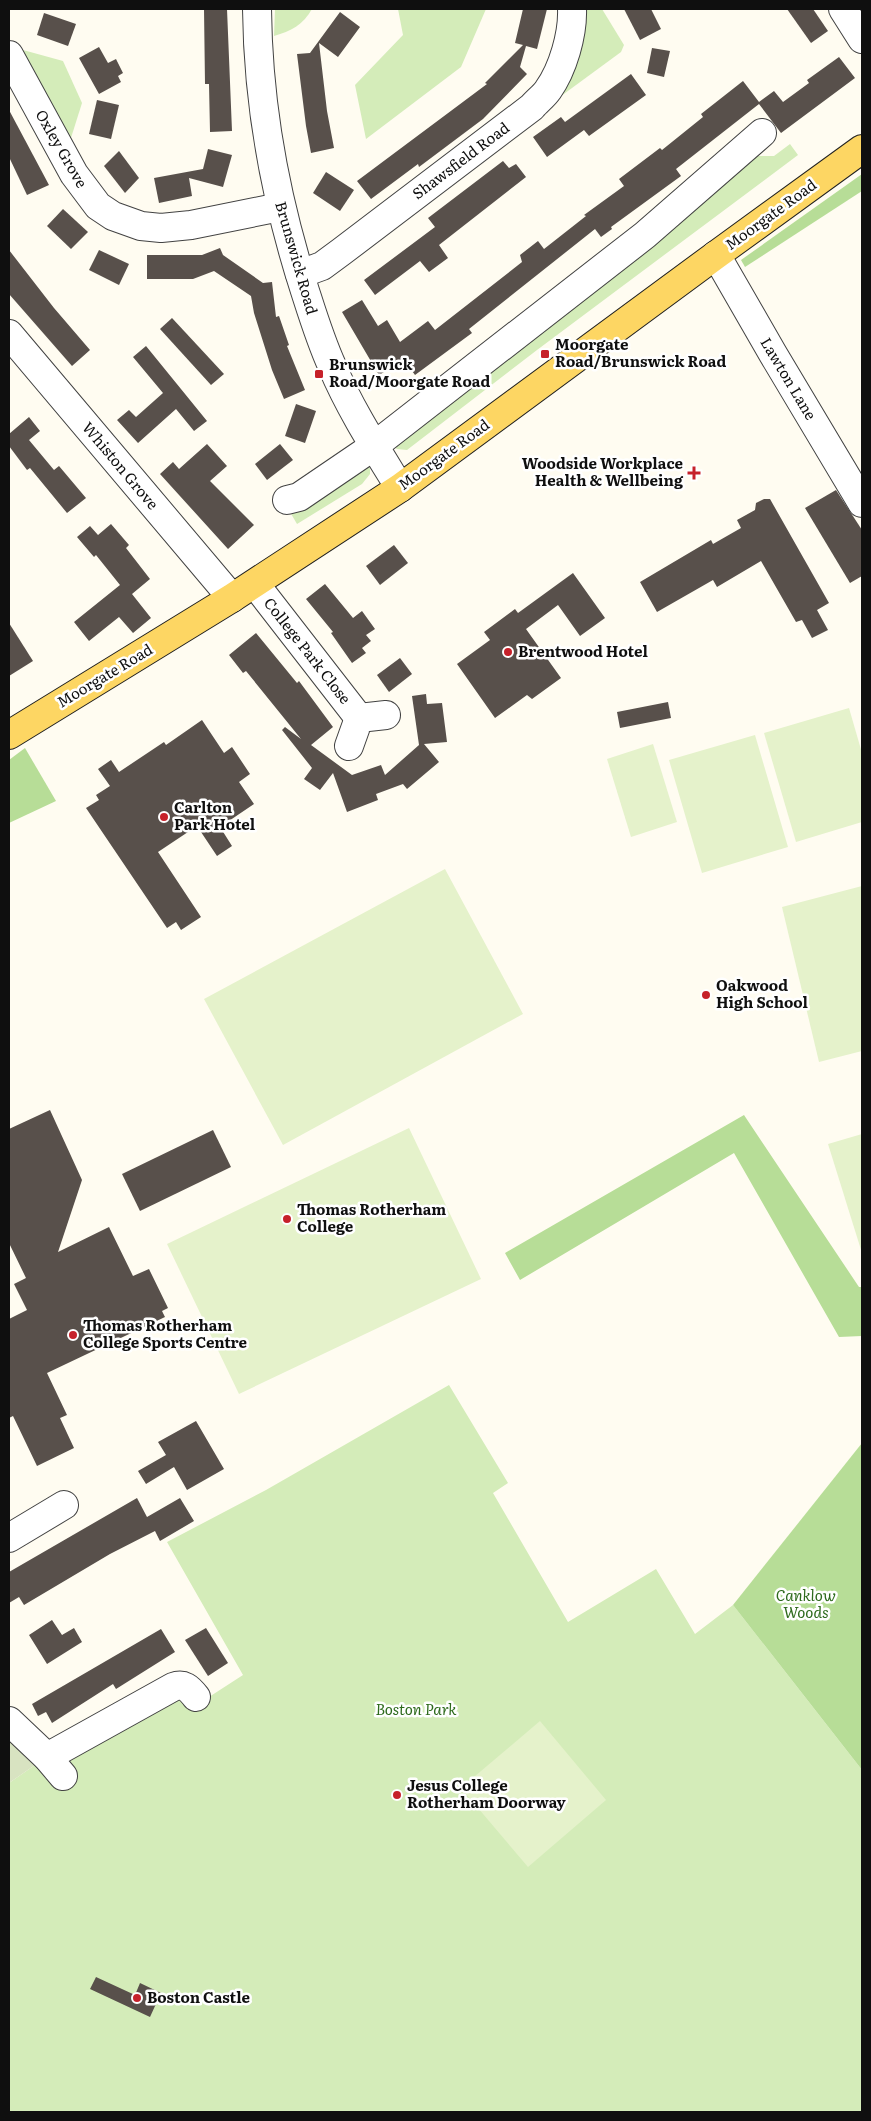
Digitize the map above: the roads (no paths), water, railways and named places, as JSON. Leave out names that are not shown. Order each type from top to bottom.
[{"type":"main road","name":"Moorgate Road","points":[[9,734],[255,584],[400,488],[862,149]]},
{"type":"street","name":"Brunswick Road","points":[[257,9],[261,89],[268,142],[280,207],[300,274],[332,367],[374,446],[400,488]]},
{"type":"street","name":"Shawsfield Road","points":[[300,274],[322,266],[532,106],[548,90],[560,68],[567,46],[572,9]]},
{"type":"street","points":[[843,9],[862,39]]},
{"type":"street","name":"Oxley Grove","points":[[9,55],[74,174],[98,206],[112,216],[141,226],[161,228],[190,225],[280,207]]},
{"type":"street","points":[[286,500],[299,497],[374,446],[644,235],[762,133]]},
{"type":"street","name":"Lawton Lane","points":[[716,255],[772,354],[862,503]]},
{"type":"street","name":"Whiston Grove","points":[[9,334],[232,598]]},
{"type":"street","name":"College Park Close","points":[[255,584],[359,718]]},
{"type":"street","name":"College Park Close","points":[[359,718],[386,715]]},
{"type":"street","name":"College Park Close","points":[[349,746],[359,718]]},
{"type":"street","points":[[9,1538],[64,1505]]},
{"type":"street","points":[[9,1721],[55,1767],[173,1687],[187,1686],[196,1697]]},
{"type":"place","name":"Moorgate Road/Brunswick Road","points":[[545,354]]},
{"type":"place","name":"Brunswick Road/Moorgate Road","points":[[319,374]]},
{"type":"place","name":"Woodside Workplace Health & Wellbeing","points":[[694,473]]},
{"type":"place","name":"Brentwood Hotel","points":[[508,652]]},
{"type":"place","name":"Carlton Park Hotel","points":[[164,817]]},
{"type":"place","name":"Oakwood High School","points":[[706,995]]},
{"type":"place","name":"Thomas Rotherham College","points":[[287,1219]]},
{"type":"place","name":"Thomas Rotherham College Sports Centre","points":[[73,1335]]},
{"type":"place","name":"Jesus College Rotherham Doorway","points":[[397,1795]]},
{"type":"place","name":"Boston Castle","points":[[137,1998]]},
{"type":"park label","name":"Canklow Woods","points":[[806,1604]]},
{"type":"park label","name":"Boston Park","points":[[416,1710]]}]
